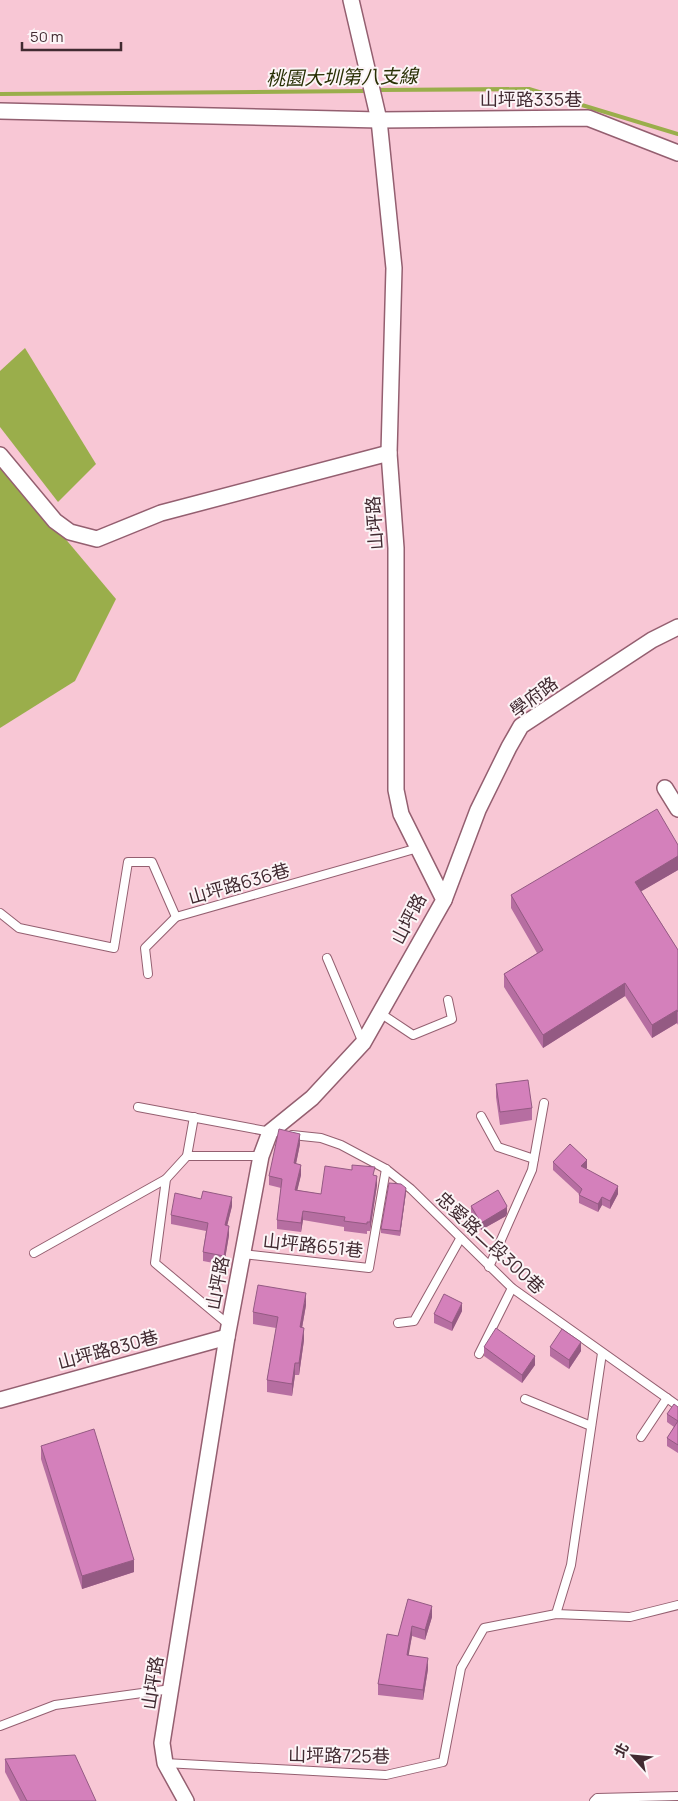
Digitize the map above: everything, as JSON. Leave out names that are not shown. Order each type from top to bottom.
[{"type":"street","name":"山坪路","points":[[186,1801],[165,1763],[162,1743],[228,1331],[261,1156],[274,1132],[312,1098],[363,1043],[444,900],[401,814],[396,790],[396,548],[389,453],[394,268],[378,120],[351,0]]},
{"type":"street","name":"山坪路335巷","points":[[0,111],[378,120],[588,118],[678,153]]},
{"type":"street","points":[[0,455],[55,521],[70,532],[97,539],[161,513],[389,453]]},
{"type":"street","name":"學府路","points":[[444,900],[478,810],[521,726],[652,640],[678,627]]},
{"type":"street","points":[[665,788],[678,809]]},
{"type":"street","name":"山坪路830巷","points":[[0,1400],[228,1331]]},
{"type":"lane","name":"山坪路636巷","points":[[0,913],[19,928],[114,948],[128,862],[152,862],[176,917],[418,848]]},
{"type":"lane","points":[[148,974],[145,948],[176,917]]},
{"type":"lane","points":[[327,958],[363,1043]]},
{"type":"lane","points":[[380,1013],[412,1035],[452,1019],[448,1000]]},
{"type":"lane","points":[[489,1267],[532,1170],[544,1103]]},
{"type":"lane","points":[[138,1107],[274,1132]]},
{"type":"lane","points":[[481,1116],[498,1147],[534,1160]]},
{"type":"lane","points":[[34,1253],[166,1179],[187,1156],[194,1117]]},
{"type":"lane","name":"忠愛路二段300巷","points":[[287,1134],[328,1140],[386,1169],[411,1189],[512,1288],[678,1406]]},
{"type":"lane","points":[[187,1156],[261,1156]]},
{"type":"lane","name":"山坪路651巷","points":[[243,1254],[369,1268],[386,1169]]},
{"type":"lane","points":[[166,1179],[155,1263],[228,1331]]},
{"type":"lane","points":[[398,1323],[414,1321],[460,1238]]},
{"type":"lane","points":[[479,1354],[512,1288]]},
{"type":"lane","points":[[556,1614],[571,1565],[602,1353]]},
{"type":"lane","points":[[641,1437],[666,1398]]},
{"type":"lane","points":[[525,1399],[591,1426]]},
{"type":"lane","name":"山坪路725巷","points":[[165,1763],[386,1775],[443,1762],[461,1668],[484,1628],[556,1614],[630,1617],[678,1605]]},
{"type":"lane","points":[[0,1726],[55,1705],[171,1689]]},
{"type":"lane","points":[[594,1801],[597,1798],[678,1796]]},
{"type":"shaded area","points":[[25,348],[96,464],[58,502],[0,427],[0,371]]},
{"type":"shaded area","points":[[0,461],[116,599],[75,681],[0,728]]},
{"type":"building","points":[[657,809],[678,845],[678,856],[635,882],[678,950],[678,1012],[677,1010],[652,1025],[625,983],[543,1035],[504,974],[543,950],[511,895]]},
{"type":"building","points":[[528,1080],[532,1108],[500,1112],[496,1084]]},
{"type":"building","points":[[279,1129],[300,1134],[294,1163],[301,1165],[295,1190],[321,1194],[325,1166],[352,1170],[352,1165],[375,1167],[373,1175],[377,1176],[370,1222],[367,1222],[367,1224],[344,1221],[345,1217],[303,1211],[301,1223],[277,1220],[282,1179],[269,1176]]},
{"type":"building","points":[[570,1144],[587,1160],[581,1166],[618,1186],[610,1201],[602,1197],[598,1204],[579,1195],[582,1189],[553,1162]]},
{"type":"building","points":[[389,1183],[401,1184],[406,1188],[400,1231],[381,1229]]},
{"type":"building","points":[[498,1190],[507,1206],[506,1208],[481,1223],[471,1206]]},
{"type":"building","points":[[203,1191],[232,1197],[225,1225],[229,1226],[224,1256],[203,1252],[208,1223],[171,1215],[175,1193],[201,1199]]},
{"type":"building","points":[[258,1285],[306,1293],[300,1327],[304,1328],[299,1363],[295,1363],[292,1384],[267,1380],[278,1317],[253,1312]]},
{"type":"building","points":[[444,1294],[462,1303],[452,1323],[434,1314]]},
{"type":"building","points":[[496,1328],[535,1356],[522,1375],[484,1347]]},
{"type":"building","points":[[562,1329],[581,1342],[569,1360],[550,1347]]},
{"type":"building","points":[[674,1404],[678,1407],[678,1421],[667,1414]]},
{"type":"building","points":[[678,1421],[678,1445],[667,1438]]},
{"type":"building","points":[[94,1429],[134,1560],[82,1576],[41,1446]]},
{"type":"building","points":[[408,1599],[432,1606],[425,1630],[412,1626],[407,1655],[428,1658],[423,1690],[378,1684],[387,1634],[398,1636]]},
{"type":"building","points":[[75,1755],[96,1801],[27,1801],[5,1759]]},
{"type":"waterway","name":"桃園大圳第八支線","points":[[377,90],[529,89],[678,134]]},
{"type":"waterway","name":"桃園大圳第八支線","points":[[0,94],[367,91]]}]
